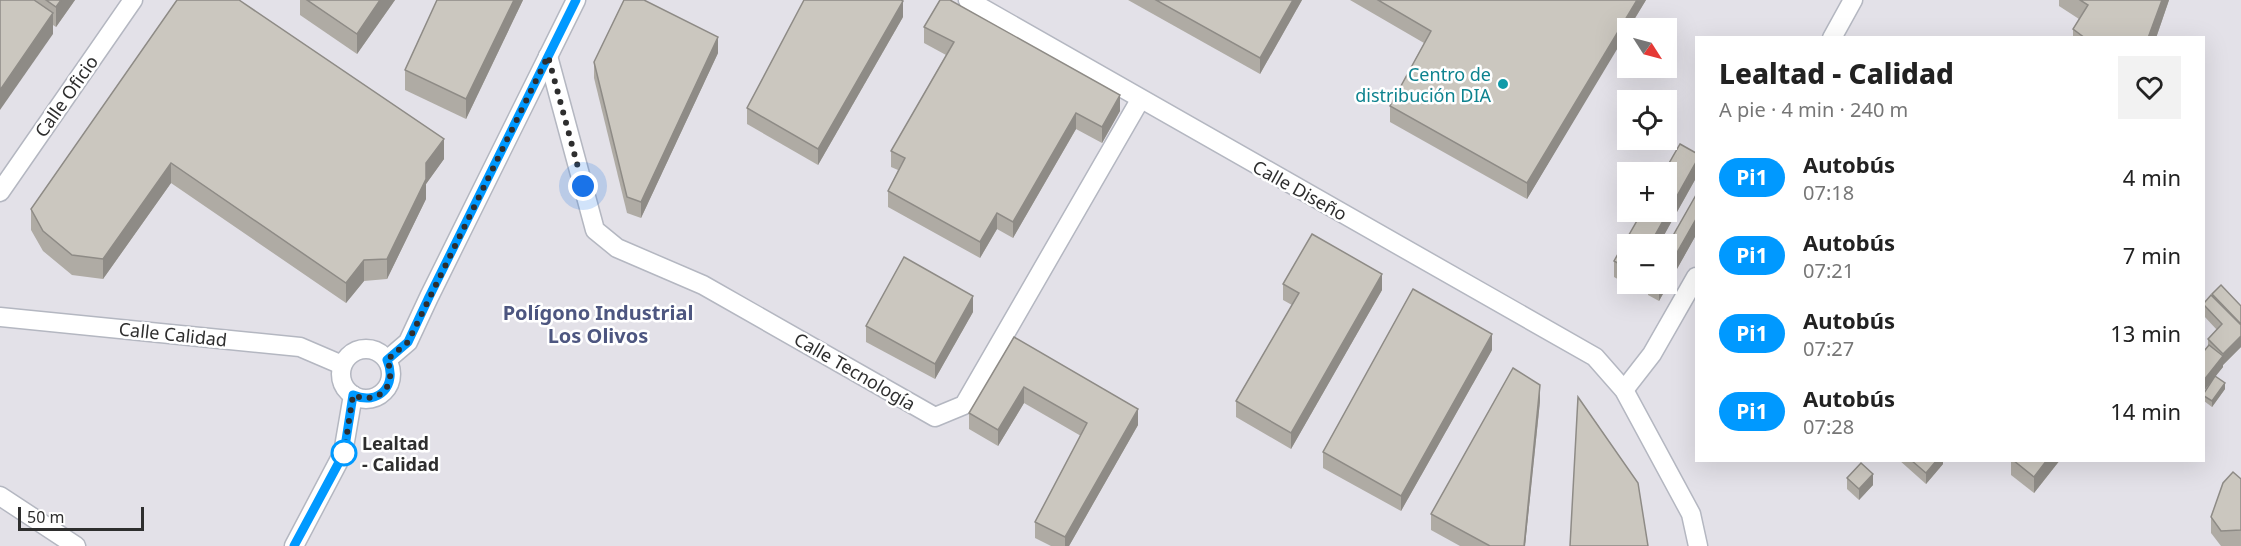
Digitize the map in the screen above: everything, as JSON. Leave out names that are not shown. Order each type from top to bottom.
[{"type":"street","name":"Calle Oficio","points":[[0,192],[132,0]]},
{"type":"street","points":[[387,360],[408,342],[576,0]]},
{"type":"street","name":"Calle Diseño","points":[[968,0],[1595,357],[1624,390],[1691,514],[1698,546]]},
{"type":"street","points":[[1833,36],[1853,0]]},
{"type":"street","name":"Calle Tecnología","points":[[548,56],[595,230],[617,248],[703,285],[935,417],[964,405],[1140,99]]},
{"type":"street","points":[[1624,390],[1652,354],[1695,279]]},
{"type":"street","name":"Calle Calidad","points":[[0,317],[300,347],[342,365]]},
{"type":"street","points":[[372,349],[387,360],[391,376],[384,391],[369,399],[353,395],[342,382],[342,365],[354,352],[372,349]]},
{"type":"street","points":[[294,546],[344,453],[353,395]]},
{"type":"street","points":[[0,496],[76,546]]},
{"type":"shaded area","points":[[0,0],[2241,0],[2241,546],[0,546]]},
{"type":"building","points":[[0,0],[34,0],[53,13],[0,90]]},
{"type":"building","points":[[46,0],[61,0],[56,7]]},
{"type":"building","points":[[177,0],[239,0],[444,139],[426,163],[426,179],[387,259],[364,260],[346,283],[171,163],[103,259],[72,255],[43,231],[31,209]]},
{"type":"building","points":[[307,0],[380,0],[357,34]]},
{"type":"building","points":[[437,0],[514,0],[466,99],[405,70]]},
{"type":"building","points":[[624,0],[644,0],[718,37],[641,202],[627,197],[594,62]]},
{"type":"building","points":[[804,0],[903,1],[818,149],[747,108]]},
{"type":"building","points":[[940,0],[950,0],[1120,95],[1102,127],[1076,113],[1013,222],[997,213],[980,242],[888,191],[905,158],[891,151],[954,42],[924,27]]},
{"type":"building","points":[[1156,0],[1293,0],[1260,58]]},
{"type":"building","name":"Centro de distribución DIA","points":[[1378,0],[1637,0],[1626,18],[1617,18],[1617,33],[1527,183],[1390,106],[1431,31]]},
{"type":"building","points":[[2080,0],[2162,0],[2149,36],[2082,36],[2073,29],[2088,5]]},
{"type":"building","points":[[1680,144],[1695,152],[1695,164],[1677,196],[1677,162],[1670,162]]},
{"type":"building","points":[[1695,197],[1695,221],[1677,253],[1677,234],[1674,234]]},
{"type":"building","points":[[1636,222],[1662,222],[1656,234],[1629,234]]},
{"type":"building","points":[[1312,234],[1382,274],[1291,433],[1236,401],[1299,293],[1283,284]]},
{"type":"building","points":[[904,257],[973,296],[935,364],[866,326]]},
{"type":"building","points":[[2221,285],[2241,306],[2241,324],[2212,294]]},
{"type":"building","points":[[1413,289],[1492,334],[1401,496],[1323,452]]},
{"type":"building","points":[[2211,295],[2241,325],[2241,336],[2223,354],[2208,339],[2222,324],[2205,306],[2205,302]]},
{"type":"building","points":[[1014,337],[1138,409],[1065,537],[1035,522],[1087,423],[1024,387],[998,430],[969,413]]},
{"type":"building","points":[[2209,345],[2223,356],[2205,379],[2205,350]]},
{"type":"building","points":[[1513,368],[1540,385],[1524,546],[1490,546],[1431,514]]},
{"type":"building","points":[[2215,376],[2225,383],[2212,401],[2205,397],[2205,391]]},
{"type":"building","points":[[1578,397],[1638,483],[1648,546],[1570,546]]},
{"type":"building","points":[[1913,462],[1935,462],[1926,473]]},
{"type":"building","points":[[2015,462],[2045,462],[2034,477]]},
{"type":"building","points":[[1861,463],[1873,474],[1859,489],[1847,478]]},
{"type":"building","points":[[2233,472],[2241,479],[2241,530],[2221,531],[2211,517],[2223,483]]},
{"type":"bus line","name":"Pi1","points":[[294,546],[344,453],[353,395],[369,399],[384,391],[389,384],[391,376],[387,360],[408,342],[576,0]]},
{"type":"place","name":"Centro de distribución DIA","points":[[1503,84]]},
{"type":"place","name":"Lealtad - Calidad","points":[[344,453]]},
{"type":"district","name":"Polígono Industrial Los Olivos","points":[[598,324]]},
{"type":"route","points":[[344,453],[353,395],[369,399],[384,391],[389,384],[391,376],[387,360],[408,342],[548,56],[583,186]]}]
